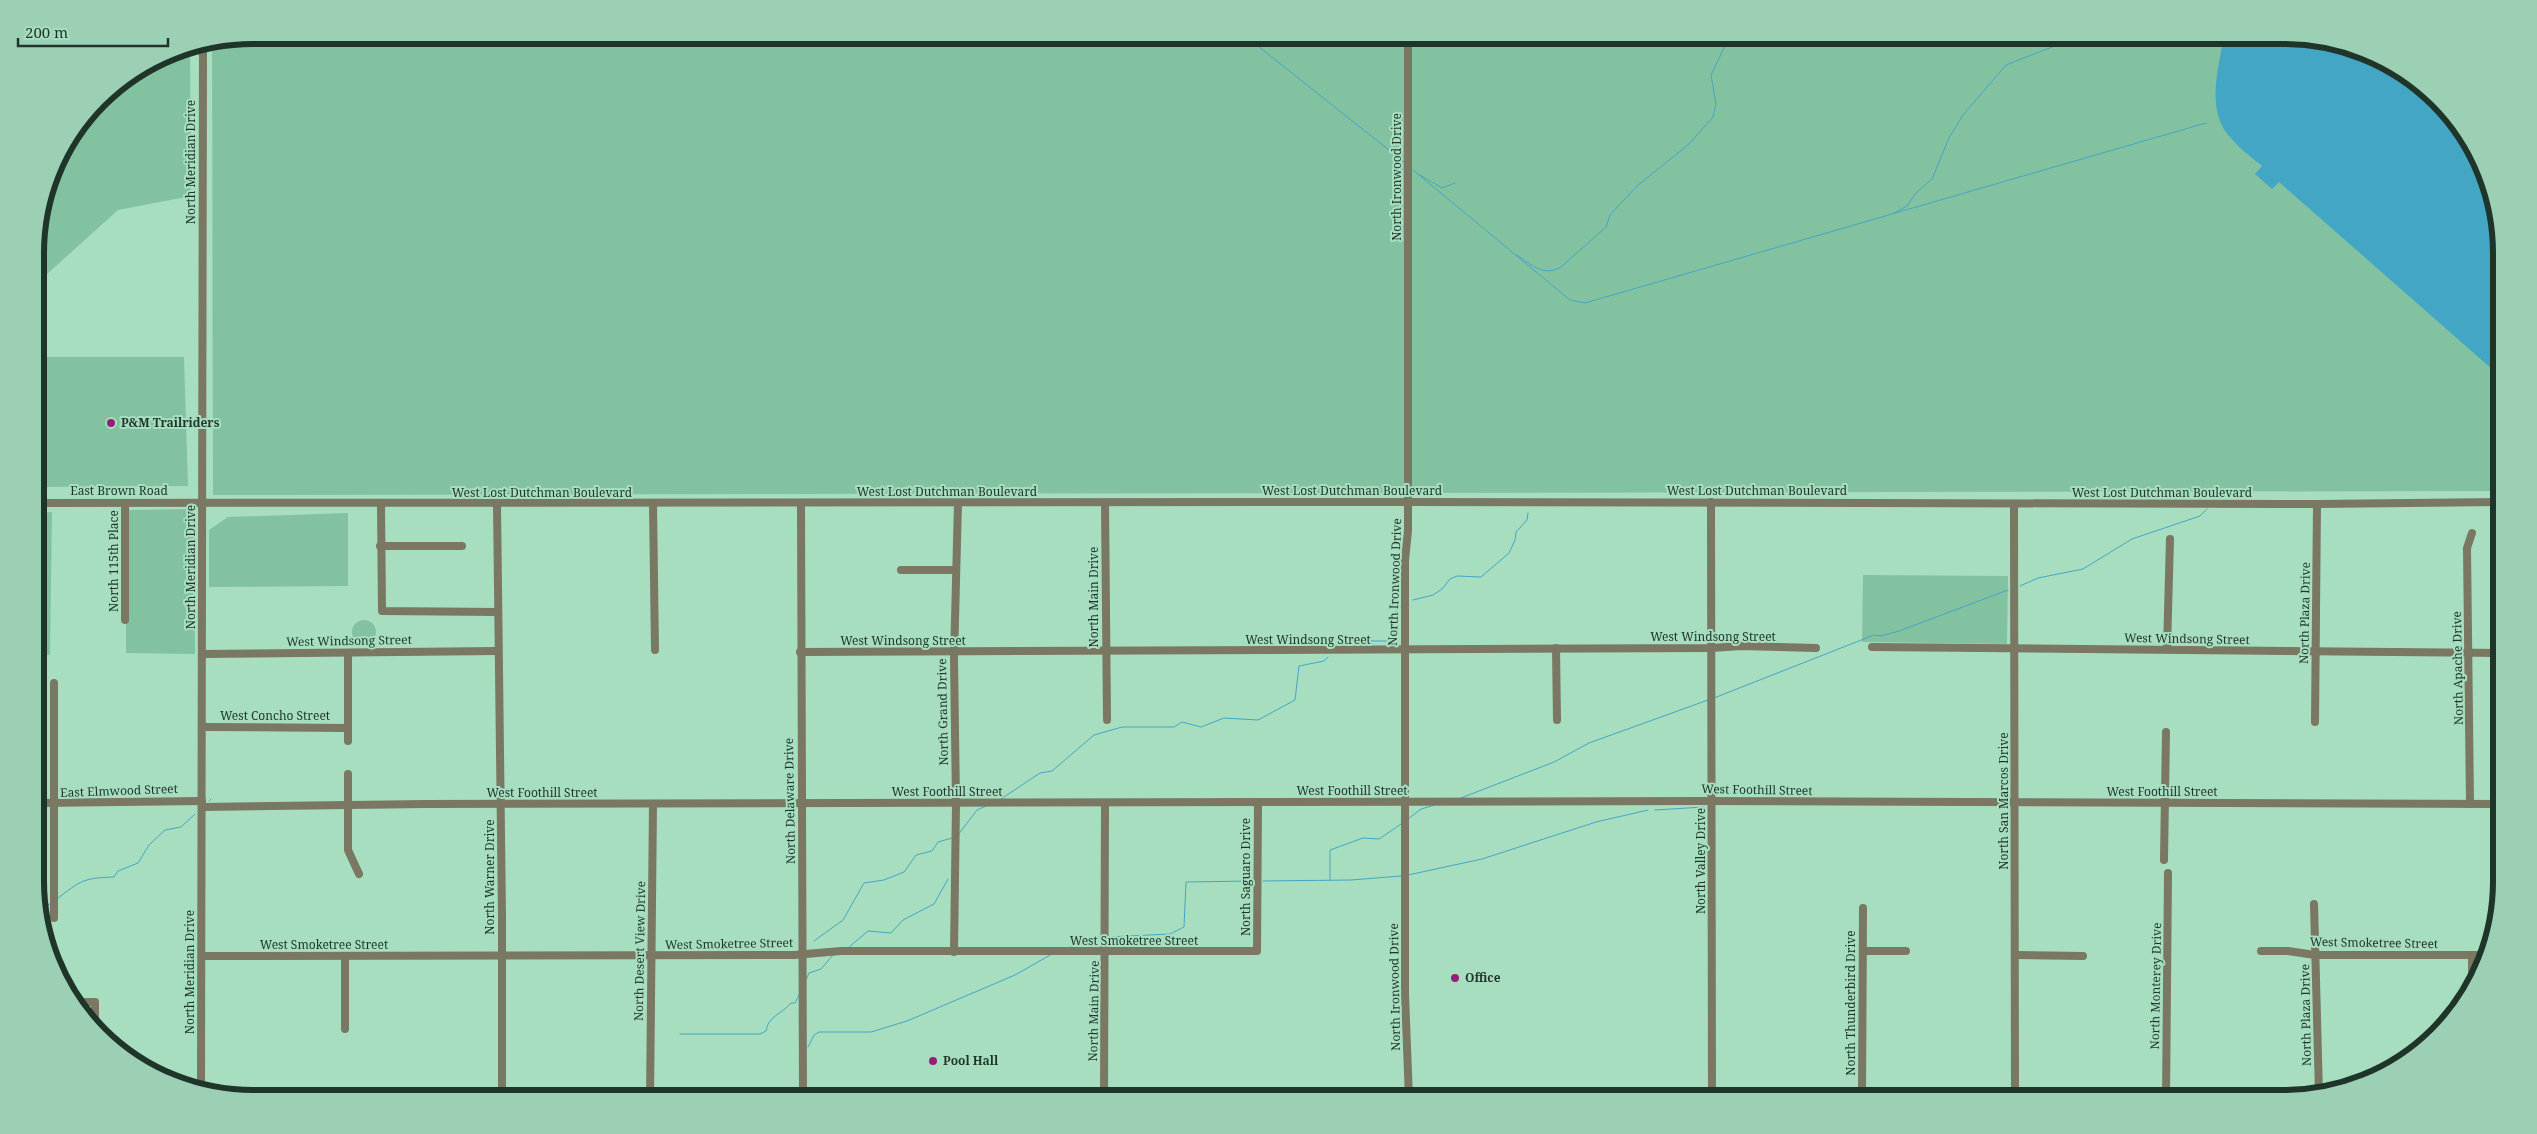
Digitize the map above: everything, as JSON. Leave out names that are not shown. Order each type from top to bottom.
[{"type":"street","name":"North Ironwood Drive","points":[[1408,44],[1409,502],[1405,560],[1404,802],[1405,994],[1409,1090]]},
{"type":"street","name":"North Meridian Drive","points":[[201,1083],[203,50]]},
{"type":"street","name":"North 115th Place","points":[[124,620],[125,502]]},
{"type":"street","name":"West Lost Dutchman Boulevard","points":[[202,502],[380,504],[1409,502],[2317,504],[2493,502]]},
{"type":"street","name":"East Brown Road","points":[[44,503],[202,502]]},
{"type":"street","name":"North Valley Drive","points":[[1712,502],[1712,1090]]},
{"type":"street","name":"North Grand Drive","points":[[954,952],[956,803],[954,652],[958,503]]},
{"type":"street","name":"North Main Drive","points":[[1105,503],[1107,720]]},
{"type":"street","points":[[380,504],[382,611],[497,612]]},
{"type":"street","name":"North Warner Drive","points":[[497,504],[502,1090]]},
{"type":"street","points":[[653,504],[655,650]]},
{"type":"street","name":"North Delaware Drive","points":[[801,504],[800,652],[803,1090]]},
{"type":"street","name":"North San Marcos Drive","points":[[2014,504],[2015,1090]]},
{"type":"street","name":"North Plaza Drive","points":[[2315,722],[2317,504]]},
{"type":"street","name":"North Apache Drive","points":[[2470,804],[2467,548],[2472,533]]},
{"type":"street","points":[[2167,650],[2170,539]]},
{"type":"street","points":[[380,546],[462,546]]},
{"type":"street","points":[[901,570],[956,570]]},
{"type":"street","name":"West Windsong Street","points":[[800,652],[1105,652],[1712,648],[1741,646],[1816,648]]},
{"type":"street","name":"West Windsong Street","points":[[1872,647],[2493,654]]},
{"type":"street","points":[[1556,648],[1558,720]]},
{"type":"street","name":"West Windsong Street","points":[[202,654],[497,651]]},
{"type":"street","points":[[348,653],[348,741]]},
{"type":"street","points":[[54,682],[54,918]]},
{"type":"street","name":"West Concho Street","points":[[202,727],[348,728]]},
{"type":"street","points":[[2164,860],[2166,732]]},
{"type":"street","points":[[348,774],[348,850],[359,874]]},
{"type":"street","name":"West Foothill Street","points":[[202,804],[1712,801],[2493,804]]},
{"type":"street","name":"North Saguaro Drive","points":[[1257,952],[1258,802]]},
{"type":"street","name":"East Elmwood Street","points":[[44,803],[202,804]]},
{"type":"street","name":"North Main Drive","points":[[1104,1090],[1106,803]]},
{"type":"street","name":"North Desert View Drive","points":[[650,1090],[653,804]]},
{"type":"street","name":"North Monterey Drive","points":[[2166,1090],[2168,873]]},
{"type":"street","name":"North Plaza Drive","points":[[2314,904],[2319,1087]]},
{"type":"street","name":"North Thunderbird Drive","points":[[1862,1090],[1863,908]]},
{"type":"street","name":"West Smoketree Street","points":[[202,956],[650,956],[803,954],[826,951],[1257,952]]},
{"type":"street","points":[[1863,951],[1906,951]]},
{"type":"street","name":"West Smoketree Street","points":[[2261,952],[2288,951],[2316,955],[2479,955]]},
{"type":"street","points":[[2472,955],[2472,974]]},
{"type":"street","points":[[345,956],[345,1029]]},
{"type":"street","points":[[2015,956],[2083,956]]},
{"type":"street","points":[[83,1002],[95,1002],[95,1018]]},
{"type":"green space","points":[[239,44],[2298,44],[2338,51],[2377,65],[2411,87],[2432,105],[2458,137],[2472,160],[2486,199],[2493,239],[2493,491],[213,495],[212,48]]},
{"type":"green space","points":[[190,54],[191,196],[118,210],[44,277],[44,239],[51,199],[65,160],[79,137],[105,105],[126,87],[160,65]]},
{"type":"green space","name":"P&M Trailriders","points":[[44,357],[184,357],[188,486],[44,487]]},
{"type":"green space","points":[[194,509],[195,654],[126,653],[126,510]]},
{"type":"green space","points":[[44,512],[52,512],[50,655],[44,655]]},
{"type":"green space","points":[[348,513],[348,586],[209,587],[209,530],[228,517]]},
{"type":"green space","points":[[1863,575],[2008,576],[2007,644],[1862,642]]},
{"type":"green space","points":[[364,620],[373,623],[376,632],[373,641],[364,644],[355,641],[352,632],[355,623]]},
{"type":"water","points":[[2222,44],[2298,44],[2338,51],[2377,65],[2411,87],[2432,105],[2458,137],[2472,160],[2489,212],[2493,239],[2493,370],[2279,182],[2272,189],[2255,174],[2262,166],[2241,149],[2222,126],[2216,101],[2217,74]]},
{"type":"waterway","points":[[1255,44],[1404,162]]},
{"type":"waterway","points":[[1517,255],[1533,266],[1543,270],[1549,271],[1561,267],[1606,227],[1610,215],[1637,186],[1688,145],[1713,117],[1716,104],[1711,75],[1726,44]]},
{"type":"waterway","points":[[1894,213],[1907,206],[1915,194],[1932,179],[1949,138],[1963,115],[2006,65],[2060,44]]},
{"type":"waterway","points":[[1413,170],[1570,300],[1585,303],[2206,123]]},
{"type":"waterway","points":[[1420,175],[1442,188],[1455,183]]},
{"type":"waterway","points":[[2020,586],[2038,578],[2083,569],[2132,539],[2200,516],[2207,509]]},
{"type":"waterway","points":[[1413,600],[1433,595],[1442,589],[1450,579],[1457,576],[1481,577],[1509,553],[1515,540],[1516,532],[1527,520],[1528,513]]},
{"type":"waterway","points":[[1714,698],[1874,635],[1881,636],[1899,631],[2008,590]]},
{"type":"waterway","points":[[1338,644],[1339,641],[1392,641],[1395,638],[1395,612],[1400,608]]},
{"type":"waterway","points":[[1001,799],[1040,773],[1052,771],[1094,735],[1122,727],[1174,727],[1182,722],[1201,727],[1224,718],[1258,720],[1295,700],[1299,666],[1324,661],[1328,657]]},
{"type":"waterway","points":[[1461,798],[1554,762],[1589,743],[1708,700]]},
{"type":"waterway","points":[[1408,819],[1421,809],[1435,805]]},
{"type":"waterway","points":[[958,835],[977,810],[986,806]]},
{"type":"waterway","points":[[1655,810],[1704,807]]},
{"type":"waterway","points":[[1408,875],[1482,859],[1596,822],[1648,810]]},
{"type":"waterway","points":[[57,899],[83,881],[114,877],[118,871],[138,863],[149,845],[165,830],[181,827],[195,814]]},
{"type":"waterway","points":[[1330,880],[1330,850],[1363,838],[1379,839],[1401,824]]},
{"type":"waterway","points":[[814,941],[843,920],[864,883],[884,880],[904,872],[916,855],[932,851],[938,842],[952,838]]},
{"type":"waterway","points":[[1263,881],[1351,880],[1401,876]]},
{"type":"waterway","points":[[848,948],[868,931],[891,933],[903,920],[934,904],[948,879]]},
{"type":"waterway","points":[[1107,937],[1170,934],[1184,927],[1186,882],[1251,881]]},
{"type":"waterway","points":[[46,906],[50,904]]},
{"type":"waterway","points":[[1069,948],[1093,938],[1101,937]]},
{"type":"waterway","points":[[808,1047],[814,1035],[819,1032],[871,1032],[907,1021],[1015,975],[1052,954]]},
{"type":"waterway","points":[[806,980],[809,973],[821,969],[833,955]]},
{"type":"waterway","points":[[680,1034],[760,1034],[766,1031],[772,1018],[791,1003],[795,1003],[799,995]]},
{"type":"place","name":"P&M Trailriders","points":[[111,423]]},
{"type":"place","name":"Office","points":[[1455,978]]},
{"type":"place","name":"Pool Hall","points":[[933,1061]]}]
